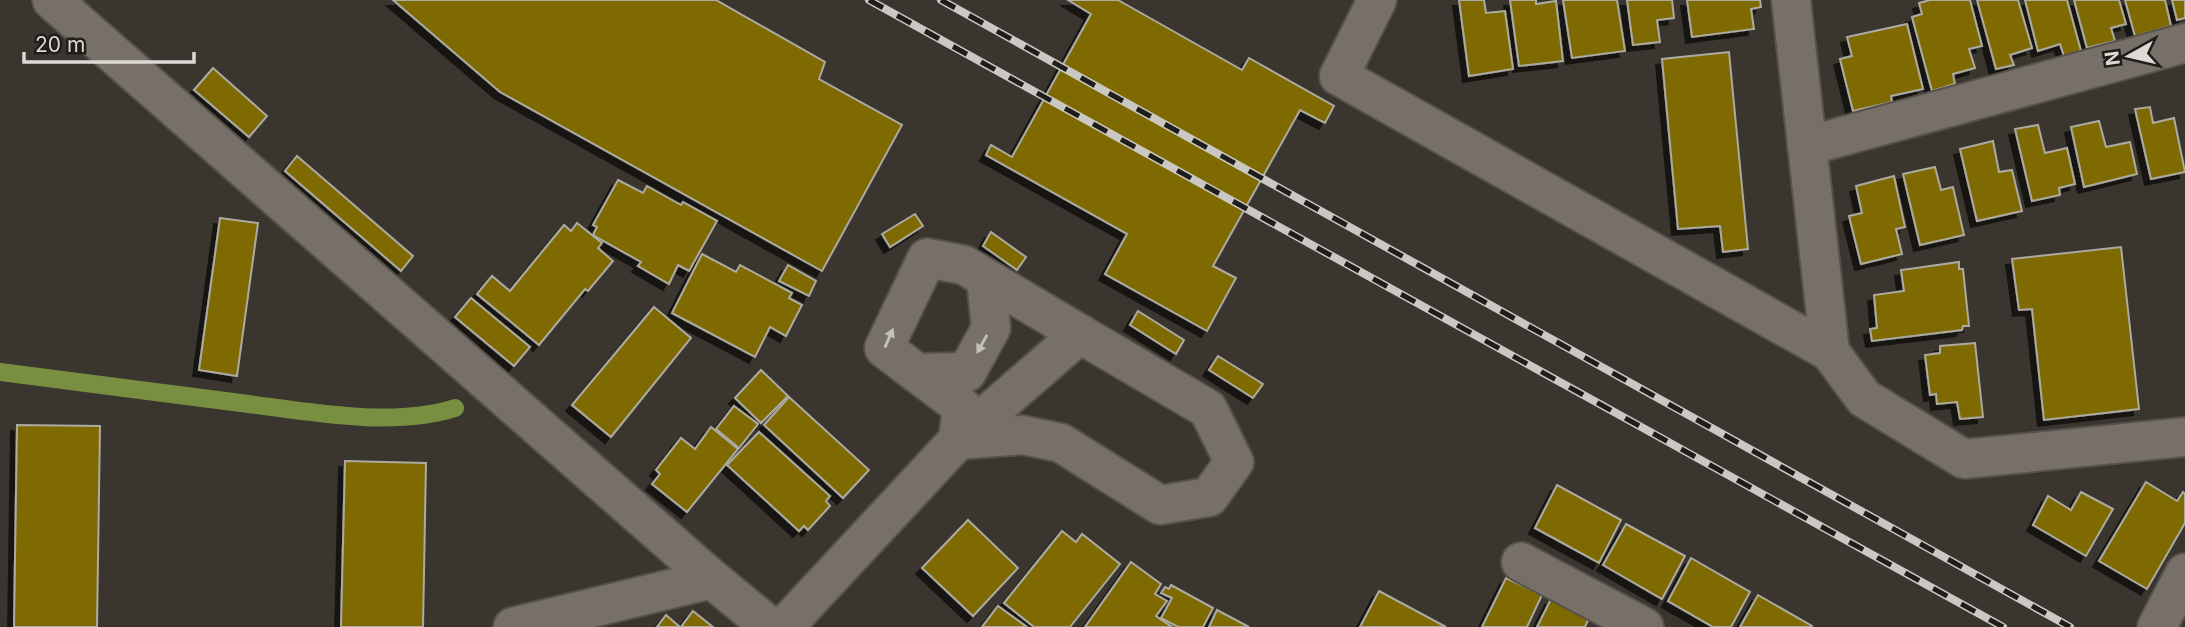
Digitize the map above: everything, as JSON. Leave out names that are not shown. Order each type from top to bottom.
[{"type":"street","points":[[52,0],[770,627]]},
{"type":"street","points":[[1377,0],[1339,76],[1830,352],[1864,398],[1964,459],[2185,437]]},
{"type":"street","points":[[1791,0],[1830,352]]},
{"type":"street","points":[[1807,146],[2185,43]]},
{"type":"street","points":[[927,258],[964,265],[1208,409],[1234,462],[1209,496],[1160,505],[1061,443],[1023,435],[958,440],[962,407],[884,348],[927,258]]},
{"type":"street","points":[[917,373],[967,372],[991,328],[986,279]]},
{"type":"street","points":[[783,627],[958,440],[1080,334]]},
{"type":"street","points":[[1521,562],[1644,627]]},
{"type":"street","points":[[2157,627],[2185,573]]},
{"type":"street","points":[[513,627],[712,579]]},
{"type":"building","points":[[393,0],[716,0],[825,62],[819,79],[902,125],[822,271],[500,92]]},
{"type":"building","points":[[1068,0],[1118,0],[1242,70],[1249,58],[1334,106],[1325,123],[1300,110],[1213,266],[1236,278],[1207,331],[1105,274],[1127,234],[986,155],[991,145],[1012,157],[1091,14]]},
{"type":"building","points":[[1459,0],[1484,0],[1486,13],[1505,11],[1513,69],[1469,76]]},
{"type":"building","points":[[1510,0],[1536,0],[1536,4],[1556,1],[1563,61],[1519,66]]},
{"type":"building","points":[[1563,0],[1617,0],[1625,51],[1572,58]]},
{"type":"building","points":[[1627,0],[1672,0],[1674,18],[1657,20],[1660,42],[1633,45]]},
{"type":"building","points":[[1687,0],[1760,0],[1761,7],[1751,9],[1754,29],[1692,37]]},
{"type":"building","points":[[1930,0],[1970,0],[1982,46],[1969,49],[1975,68],[1953,74],[1955,84],[1932,91],[1912,17],[1922,14],[1919,3]]},
{"type":"building","points":[[1977,0],[2018,0],[2032,48],[2010,55],[2014,65],[1996,69]]},
{"type":"building","points":[[2025,0],[2067,0],[2081,51],[2064,56],[2060,44],[2038,51]]},
{"type":"building","points":[[2074,0],[2119,0],[2126,24],[2111,28],[2115,41],[2087,48]]},
{"type":"building","points":[[2125,0],[2165,0],[2171,26],[2135,36]]},
{"type":"building","points":[[2172,0],[2185,0],[2185,18],[2177,20]]},
{"type":"building","points":[[1907,24],[1923,89],[1891,96],[1892,102],[1853,111],[1840,59],[1852,56],[1847,37]]},
{"type":"building","points":[[1729,52],[1748,249],[1723,252],[1720,226],[1678,229],[1662,59]]},
{"type":"building","points":[[213,68],[267,116],[249,137],[194,90]]},
{"type":"building","points":[[2150,107],[2153,123],[2174,118],[2185,172],[2151,179],[2135,109]]},
{"type":"building","points":[[2099,121],[2106,147],[2130,142],[2137,174],[2084,187],[2071,127]]},
{"type":"building","points":[[2038,125],[2045,153],[2067,148],[2075,184],[2059,188],[2060,195],[2032,201],[2015,129]]},
{"type":"building","points":[[1993,141],[1999,172],[2012,170],[2022,211],[1977,221],[1960,149]]},
{"type":"building","points":[[297,156],[413,256],[401,271],[285,171]]},
{"type":"building","points":[[1935,167],[1941,190],[1953,187],[1964,235],[1920,245],[1903,174]]},
{"type":"building","points":[[1894,176],[1905,227],[1896,229],[1902,254],[1861,264],[1849,216],[1862,213],[1856,186]]},
{"type":"building","points":[[618,180],[643,193],[647,186],[717,221],[689,271],[678,265],[669,284],[638,266],[641,262],[593,235],[597,227],[593,225]]},
{"type":"building","points":[[915,214],[923,226],[890,247],[882,234]]},
{"type":"building","points":[[220,218],[258,223],[237,376],[199,370]]},
{"type":"building","points":[[577,223],[602,243],[598,248],[613,261],[588,291],[585,289],[539,345],[477,294],[492,276],[510,291],[564,225],[571,231]]},
{"type":"building","points":[[991,232],[1026,257],[1017,270],[983,246]]},
{"type":"building","points":[[2121,247],[2139,409],[2044,420],[2032,309],[2019,310],[2012,259]]},
{"type":"building","points":[[702,254],[736,272],[740,265],[792,293],[789,298],[802,305],[786,336],[770,327],[755,357],[672,313]]},
{"type":"building","points":[[1959,262],[1959,269],[1963,269],[1969,326],[1963,326],[1962,330],[1872,341],[1870,329],[1877,328],[1874,295],[1904,291],[1901,270]]},
{"type":"building","points":[[788,265],[816,281],[809,296],[779,281]]},
{"type":"building","points":[[471,298],[530,347],[514,366],[455,317]]},
{"type":"building","points":[[654,307],[691,338],[611,437],[572,405]]},
{"type":"building","points":[[1138,311],[1184,340],[1176,354],[1130,325]]},
{"type":"building","points":[[1975,343],[1983,417],[1960,419],[1957,402],[1937,404],[1936,394],[1930,395],[1925,355],[1940,353],[1940,346]]},
{"type":"building","points":[[1218,356],[1263,384],[1253,398],[1209,370]]},
{"type":"building","points":[[761,370],[788,396],[761,423],[735,398]]},
{"type":"building","points":[[789,397],[869,470],[843,498],[764,425]]},
{"type":"building","points":[[734,406],[758,424],[739,448],[716,429]]},
{"type":"building","points":[[17,425],[100,426],[97,627],[14,627]]},
{"type":"building","points":[[711,427],[738,449],[687,512],[652,484],[660,474],[656,470],[681,438],[695,449]]},
{"type":"building","points":[[759,432],[830,496],[826,501],[830,506],[808,530],[804,526],[799,531],[727,465]]},
{"type":"building","points":[[345,461],[426,463],[423,627],[341,627]]},
{"type":"building","points":[[2146,482],[2177,501],[2183,492],[2185,494],[2185,523],[2147,589],[2099,561]]},
{"type":"building","points":[[1557,485],[1621,520],[1599,563],[1535,528]]},
{"type":"building","points":[[2081,492],[2113,509],[2086,556],[2033,525],[2048,496],[2071,510]]},
{"type":"building","points":[[968,520],[1018,568],[973,616],[922,568]]},
{"type":"building","points":[[1626,524],[1685,556],[1662,599],[1603,565]]},
{"type":"building","points":[[1062,531],[1076,542],[1082,534],[1120,564],[1070,627],[1034,627],[1004,603]]},
{"type":"building","points":[[1691,558],[1750,592],[1731,627],[1713,627],[1668,601]]},
{"type":"building","points":[[1131,562],[1161,584],[1155,594],[1167,601],[1156,616],[1172,627],[1085,627]]},
{"type":"building","points":[[1506,578],[1542,595],[1527,627],[1482,627]]},
{"type":"building","points":[[1171,585],[1213,608],[1203,627],[1178,627],[1161,618],[1172,598],[1161,593],[1165,587],[1169,589]]},
{"type":"building","points":[[1379,591],[1446,627],[1360,627]]},
{"type":"building","points":[[1758,595],[1812,626],[1740,627]]},
{"type":"building","points":[[1551,599],[1589,618],[1585,627],[1537,627]]},
{"type":"building","points":[[998,606],[1027,627],[982,627]]},
{"type":"building","points":[[1217,610],[1249,627],[1209,627]]},
{"type":"building","points":[[693,611],[713,627],[681,627]]},
{"type":"building","points":[[666,615],[680,627],[657,627]]},
{"type":"waterway","points":[[0,372],[345,416],[402,417],[455,408]]},
{"type":"railway","points":[[869,0],[2003,627]]},
{"type":"railway","points":[[941,0],[2070,627]]}]
